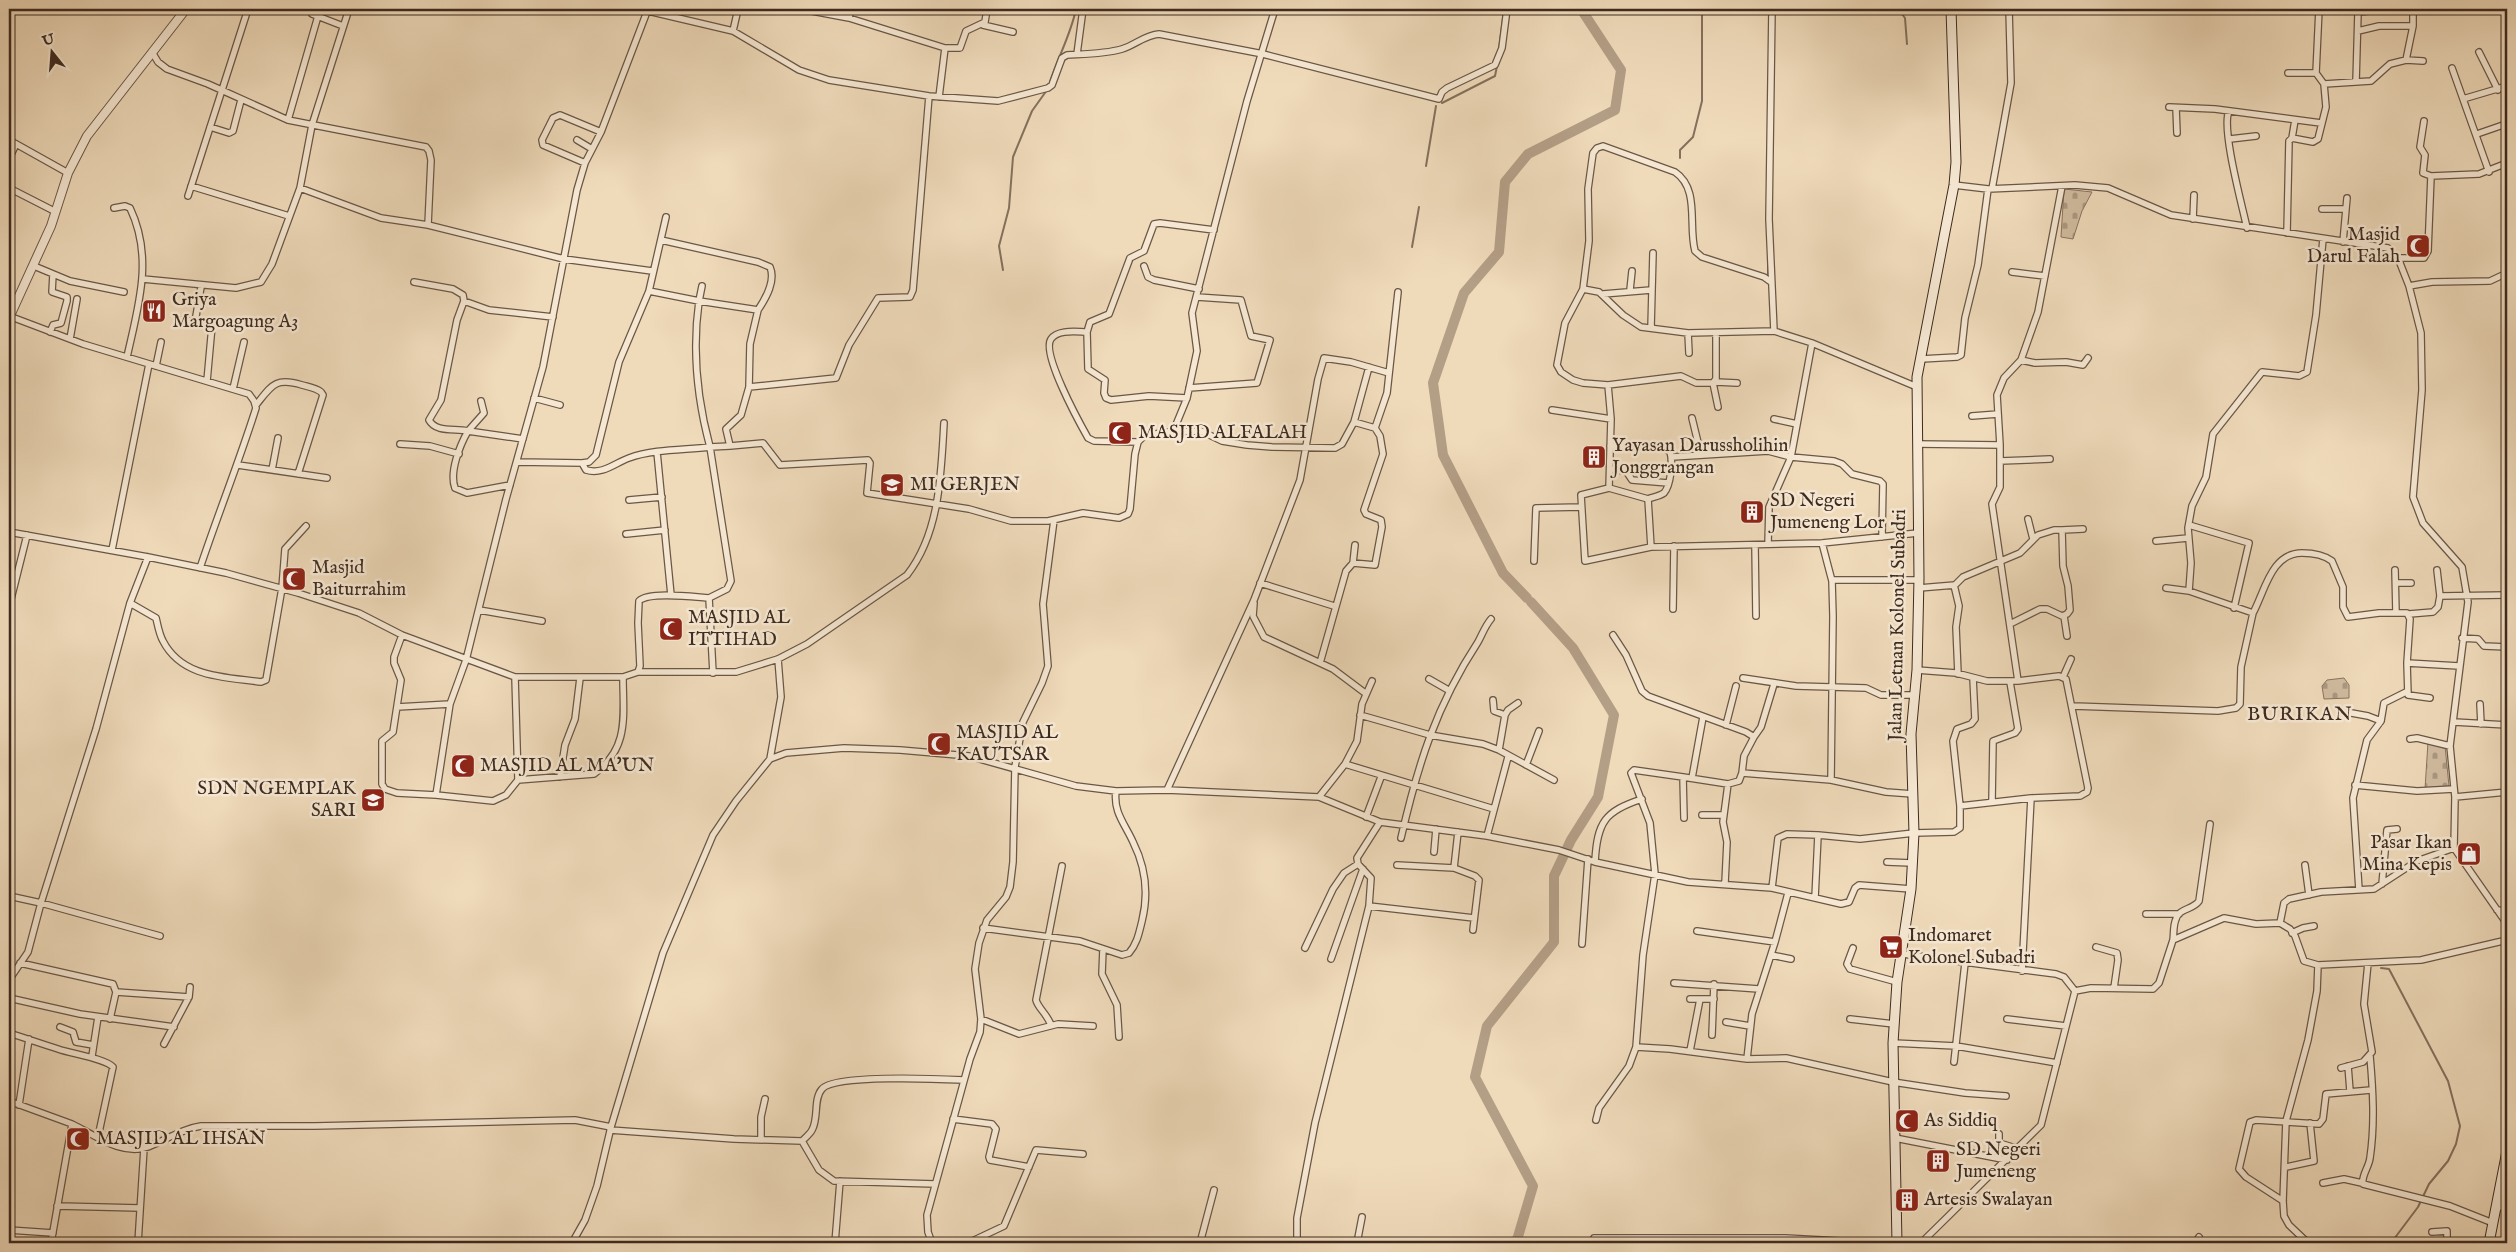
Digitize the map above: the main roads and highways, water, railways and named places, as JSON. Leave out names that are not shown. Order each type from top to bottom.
[{"type":"main road","name":"Jalan Letnan Kolonel Subadri","points":[[1897,1243],[1893,1043],[1897,982],[1903,954],[1911,889],[1914,833],[1911,734],[1917,670],[1919,584],[1917,387],[1954,185],[1956,162],[1951,9]]},
{"type":"main road","points":[[2489,1243],[2507,1151]]},
{"type":"waterway","points":[[1050,82],[1076,9]]},
{"type":"waterway","points":[[1527,598],[1503,573],[1443,455],[1433,383],[1464,293],[1499,252],[1505,182],[1528,154],[1615,110],[1621,70],[1581,9]]},
{"type":"waterway","points":[[1680,158],[1680,150],[1693,137],[1702,101],[1702,9]]},
{"type":"waterway","points":[[1898,9],[1905,18],[1907,44]]},
{"type":"waterway","points":[[1499,49],[1504,11]]},
{"type":"waterway","points":[[1442,103],[1495,76],[1497,66]]},
{"type":"waterway","points":[[1003,270],[999,246],[1009,208],[1013,157],[1032,111],[1047,90]]},
{"type":"waterway","points":[[1426,166],[1436,106]]},
{"type":"waterway","points":[[1412,247],[1419,207]]},
{"type":"waterway","points":[[1768,259],[1768,277]]},
{"type":"waterway","points":[[1510,1243],[1517,1240],[1533,1186],[1475,1077],[1487,1026],[1554,942],[1554,876],[1571,840],[1598,797],[1614,715],[1573,648],[1531,602]]},
{"type":"waterway","points":[[2381,968],[2389,969],[2448,1081],[2460,1126],[2456,1144],[2448,1161],[2429,1184],[2418,1207],[2391,1243]]},
{"type":"place","name":"Masjid Darul Falah","points":[[2418,246]]},
{"type":"place","name":"Griya Margoagung A3","points":[[154,311]]},
{"type":"place","name":"MASJID ALFALAH","points":[[1120,433]]},
{"type":"place","name":"Yayasan Darussholihin Jonggrangan","points":[[1594,457]]},
{"type":"place","name":"MI GERJEN","points":[[892,485]]},
{"type":"place","name":"SD Negeri Jumeneng Lor","points":[[1752,512]]},
{"type":"place","name":"Masjid Baiturrahim","points":[[294,579]]},
{"type":"place","name":"MASJID AL ITTIHAD","points":[[671,629]]},
{"type":"place","name":"MASJID AL KAUTSAR","points":[[939,744]]},
{"type":"place","name":"MASJID AL MA'UN","points":[[463,766]]},
{"type":"place","name":"SDN NGEMPLAK SARI","points":[[373,800]]},
{"type":"place","name":"Pasar Ikan Mina Kepis","points":[[2469,854]]},
{"type":"place","name":"Indomaret Kolonel Subadri","points":[[1891,947]]},
{"type":"place","name":"As Siddiq","points":[[1907,1121]]},
{"type":"place","name":"MASJID AL IHSAN","points":[[78,1139]]},
{"type":"place","name":"SD Negeri Jumeneng","points":[[1938,1161]]},
{"type":"place","name":"Artesis Swalayan","points":[[1907,1200]]},
{"type":"district","name":"BURIKAN","points":[[2300,714]]}]
